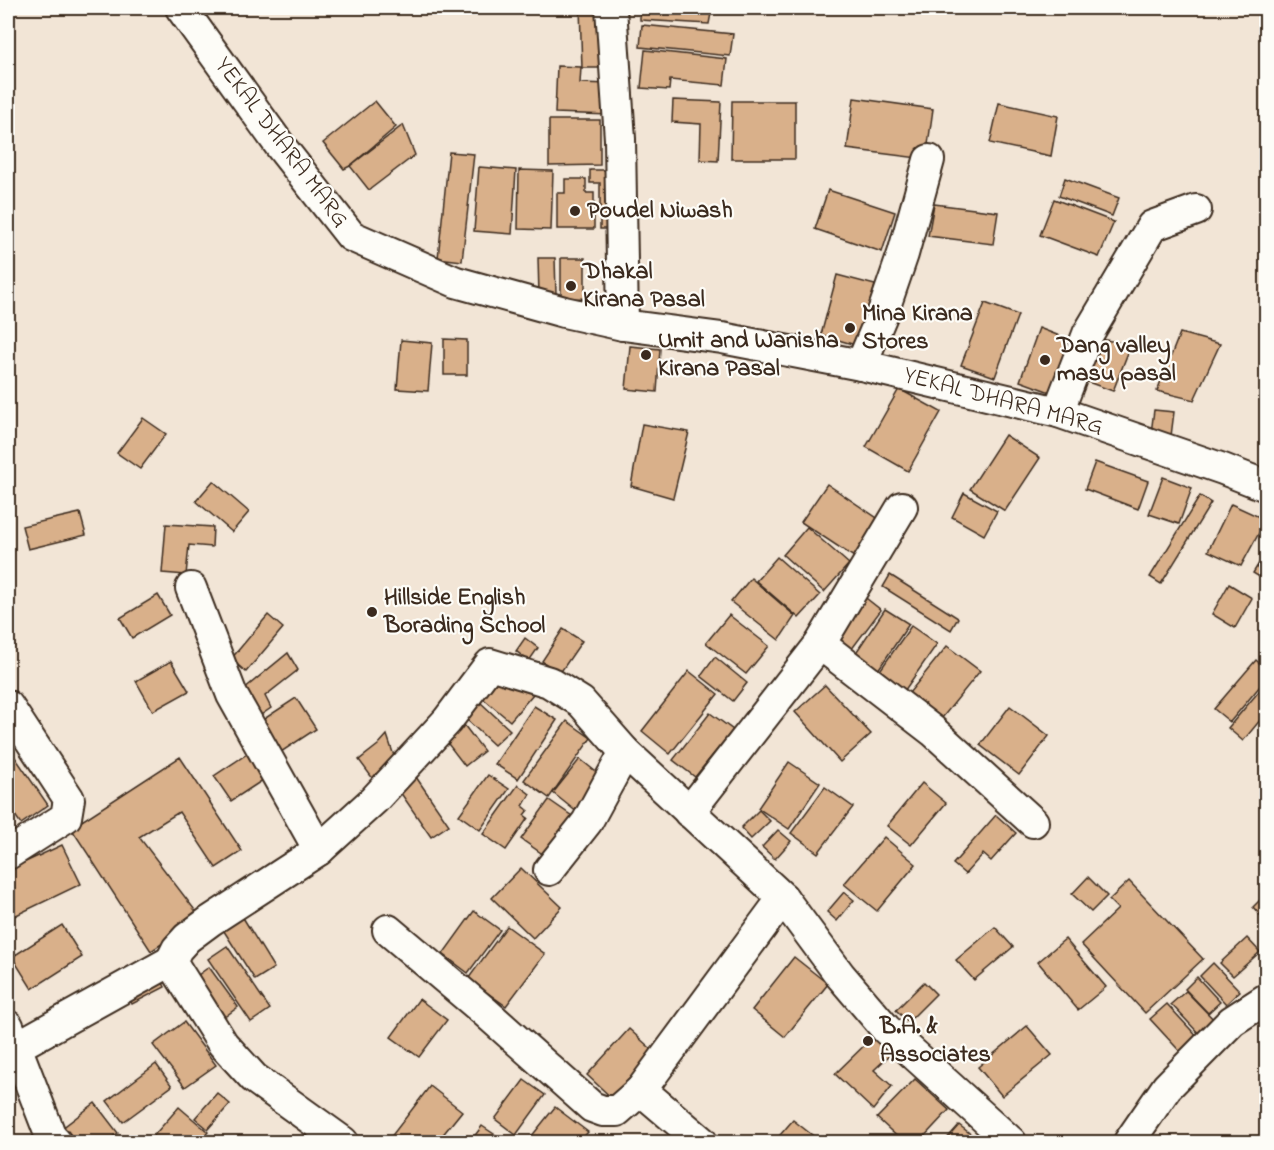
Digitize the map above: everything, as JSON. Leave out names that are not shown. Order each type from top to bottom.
[{"type":"street","name":"YEKAL DHARA MARG","points":[[181,8],[281,147],[351,236],[456,282],[564,312],[623,325],[722,338],[861,365],[1058,412],[1266,486]]},
{"type":"street","points":[[611,8],[620,139],[623,325]]},
{"type":"street","points":[[861,365],[882,315],[903,254],[929,160]]},
{"type":"street","points":[[1058,412],[1088,334],[1152,226],[1196,210]]},
{"type":"street","points":[[689,812],[820,644],[902,507]]},
{"type":"street","points":[[191,588],[232,695],[320,850]]},
{"type":"street","points":[[820,644],[933,731],[1034,822]]},
{"type":"street","points":[[50,1141],[12,1036],[171,960],[187,938],[210,921],[320,850],[374,800],[447,721],[490,664],[549,682],[581,702],[625,752],[783,898],[840,975],[886,1029],[1011,1143]]},
{"type":"street","points":[[8,706],[69,799],[66,817],[8,854]]},
{"type":"street","points":[[549,870],[587,822],[625,752]]},
{"type":"street","points":[[388,930],[592,1107],[603,1111],[616,1111],[641,1090],[783,898]]},
{"type":"street","points":[[171,960],[223,1044],[254,1078],[343,1143]]},
{"type":"street","points":[[1129,1143],[1167,1087],[1232,1021],[1266,999]]},
{"type":"street","points":[[641,1090],[702,1143]]},
{"type":"building","points":[[580,8],[601,8],[603,68],[582,68]]},
{"type":"building","points":[[640,8],[712,8],[709,24],[640,20]]},
{"type":"building","points":[[642,25],[733,34],[730,56],[640,47]]},
{"type":"building","points":[[645,50],[727,59],[724,85],[670,80],[669,90],[641,88]]},
{"type":"building","points":[[557,66],[581,67],[580,83],[611,84],[610,115],[555,113]]},
{"type":"building","points":[[854,98],[933,109],[926,159],[847,149]]},
{"type":"building","points":[[673,100],[721,102],[718,161],[700,160],[701,124],[672,122]]},
{"type":"building","points":[[375,101],[396,127],[344,169],[323,143]]},
{"type":"building","points":[[732,101],[795,101],[795,159],[731,159]]},
{"type":"building","points":[[999,103],[1058,116],[1051,156],[990,143]]},
{"type":"building","points":[[549,120],[600,120],[600,165],[549,166]]},
{"type":"building","points":[[403,125],[415,155],[369,190],[350,166]]},
{"type":"building","points":[[449,152],[474,154],[462,261],[438,258]]},
{"type":"building","points":[[479,167],[516,170],[512,234],[474,231]]},
{"type":"building","points":[[519,170],[553,171],[551,230],[518,229]]},
{"type":"building","points":[[590,170],[617,170],[617,229],[600,229],[600,183],[590,183]]},
{"type":"building","points":[[1065,178],[1119,198],[1112,216],[1059,196]]},
{"type":"building","name":"Poudel Niwash","points":[[565,179],[586,179],[586,193],[594,193],[594,229],[557,229],[557,193],[565,193]]},
{"type":"building","points":[[828,190],[895,212],[882,252],[815,229]]},
{"type":"building","points":[[1054,199],[1114,222],[1099,257],[1040,235]]},
{"type":"building","points":[[934,204],[998,212],[993,244],[928,236]]},
{"type":"building","points":[[538,258],[555,258],[556,294],[539,294]]},
{"type":"building","points":[[561,258],[585,258],[585,298],[561,299]]},
{"type":"building","points":[[837,275],[875,285],[859,346],[821,335]]},
{"type":"building","points":[[985,303],[1018,315],[995,377],[961,365]]},
{"type":"building","name":"Dang valley masu pasal","points":[[1039,328],[1070,340],[1050,392],[1020,381]]},
{"type":"building","points":[[1180,333],[1220,344],[1194,400],[1157,391]]},
{"type":"building","points":[[444,339],[467,340],[467,375],[444,375]]},
{"type":"building","points":[[1101,339],[1131,345],[1113,391],[1085,381]]},
{"type":"building","points":[[401,340],[432,343],[428,391],[397,389]]},
{"type":"building","points":[[630,346],[660,349],[657,392],[626,389]]},
{"type":"building","points":[[899,389],[941,412],[908,471],[866,447]]},
{"type":"building","points":[[1154,410],[1174,412],[1170,444],[1150,441]]},
{"type":"building","points":[[143,418],[166,434],[140,469],[117,453]]},
{"type":"building","points":[[642,424],[689,432],[673,498],[631,486]]},
{"type":"building","points":[[1005,435],[1040,458],[1005,511],[970,489]]},
{"type":"building","points":[[1095,462],[1148,481],[1138,509],[1085,489]]},
{"type":"building","points":[[1163,477],[1192,488],[1179,524],[1149,514]]},
{"type":"building","points":[[213,481],[249,512],[232,532],[196,501]]},
{"type":"building","points":[[827,484],[883,522],[857,559],[801,522]]},
{"type":"building","points":[[964,493],[997,511],[984,535],[952,517]]},
{"type":"building","points":[[1200,496],[1211,503],[1161,584],[1150,577]]},
{"type":"building","points":[[1231,504],[1266,520],[1241,566],[1208,551]]},
{"type":"building","points":[[80,513],[86,535],[28,549],[22,526]]},
{"type":"building","points":[[166,524],[213,527],[212,547],[189,545],[186,575],[162,573]]},
{"type":"building","points":[[807,527],[849,564],[824,592],[783,555]]},
{"type":"building","points":[[1266,552],[1266,581],[1253,573]]},
{"type":"building","points":[[777,557],[820,595],[799,618],[756,581]]},
{"type":"building","points":[[890,575],[958,618],[951,630],[883,587]]},
{"type":"building","points":[[751,578],[795,616],[779,640],[731,602]]},
{"type":"building","points":[[1229,584],[1252,598],[1235,628],[1212,614]]},
{"type":"building","points":[[158,595],[170,615],[132,638],[120,618]]},
{"type":"building","points":[[862,595],[881,610],[848,654],[833,634]]},
{"type":"building","points":[[885,609],[909,624],[878,670],[855,654]]},
{"type":"building","points":[[268,615],[283,628],[246,672],[231,659]]},
{"type":"building","points":[[729,615],[769,646],[746,674],[706,643]]},
{"type":"building","points":[[911,626],[937,644],[900,697],[874,679]]},
{"type":"building","points":[[563,629],[582,641],[560,673],[542,661]]},
{"type":"building","points":[[525,638],[538,648],[529,661],[516,651]]},
{"type":"building","points":[[947,646],[980,671],[942,718],[909,693]]},
{"type":"building","points":[[288,653],[298,670],[265,696],[271,708],[258,717],[239,693]]},
{"type":"building","points":[[715,657],[747,683],[733,701],[701,676]]},
{"type":"building","points":[[1256,660],[1266,669],[1266,679],[1230,722],[1214,709]]},
{"type":"building","points":[[171,661],[189,691],[153,711],[136,681]]},
{"type":"building","points":[[503,669],[533,694],[510,721],[480,696]]},
{"type":"building","points":[[689,671],[718,694],[670,754],[642,731]]},
{"type":"building","points":[[1266,683],[1266,713],[1243,741],[1228,728]]},
{"type":"building","points":[[825,685],[871,734],[840,762],[795,712]]},
{"type":"building","points":[[296,698],[316,729],[281,752],[261,721]]},
{"type":"building","points":[[481,703],[510,730],[494,745],[466,719]]},
{"type":"building","points":[[534,706],[557,720],[518,779],[495,764]]},
{"type":"building","points":[[1010,706],[1049,736],[1019,775],[980,745]]},
{"type":"building","points":[[710,713],[733,730],[695,777],[673,760]]},
{"type":"building","points":[[567,721],[591,738],[549,798],[524,780]]},
{"type":"building","points":[[464,725],[484,751],[465,766],[445,740]]},
{"type":"building","points":[[387,735],[399,771],[379,787],[359,760]]},
{"type":"building","points":[[8,747],[48,805],[21,824],[8,805]]},
{"type":"building","points":[[247,754],[263,780],[231,801],[214,776]]},
{"type":"building","points":[[180,757],[242,851],[216,868],[179,812],[139,837],[201,918],[151,951],[71,828]]},
{"type":"building","points":[[580,759],[605,779],[578,813],[553,793]]},
{"type":"building","points":[[789,762],[820,783],[789,829],[758,808]]},
{"type":"building","points":[[488,775],[509,789],[480,830],[459,815]]},
{"type":"building","points":[[416,777],[449,825],[431,837],[398,789]]},
{"type":"building","points":[[922,783],[946,803],[911,845],[887,826]]},
{"type":"building","points":[[518,785],[530,794],[523,806],[528,810],[524,815],[528,818],[506,850],[483,834]]},
{"type":"building","points":[[825,787],[853,807],[818,853],[791,833]]},
{"type":"building","points":[[549,800],[572,816],[544,855],[521,839]]},
{"type":"building","points":[[759,810],[770,821],[751,839],[741,828]]},
{"type":"building","points":[[996,815],[1016,833],[991,861],[983,854],[965,874],[953,864]]},
{"type":"building","points":[[778,830],[791,841],[775,859],[762,847]]},
{"type":"building","points":[[884,837],[916,864],[877,911],[844,884]]},
{"type":"building","points":[[62,845],[81,884],[8,919],[8,870]]},
{"type":"building","points":[[521,868],[562,907],[533,938],[492,898]]},
{"type":"building","points":[[1088,877],[1107,896],[1091,912],[1072,894]]},
{"type":"building","points":[[1129,881],[1203,959],[1145,1013],[1081,944],[1118,909],[1109,900]]},
{"type":"building","points":[[844,892],[854,900],[837,921],[827,912]]},
{"type":"building","points":[[1266,894],[1266,922],[1253,907]]},
{"type":"building","points":[[474,911],[500,930],[468,973],[443,954]]},
{"type":"building","points":[[242,916],[274,968],[255,980],[222,928]]},
{"type":"building","points":[[62,925],[82,957],[32,989],[12,957]]},
{"type":"building","points":[[507,926],[545,954],[506,1006],[468,979]]},
{"type":"building","points":[[995,927],[1013,947],[974,980],[956,960]]},
{"type":"building","points":[[1247,938],[1260,952],[1233,976],[1220,963]]},
{"type":"building","points":[[1065,939],[1106,987],[1078,1010],[1038,962]]},
{"type":"building","points":[[227,946],[270,1009],[251,1022],[208,959]]},
{"type":"building","points":[[794,957],[828,984],[785,1037],[752,1010]]},
{"type":"building","points":[[1213,963],[1240,991],[1226,1004],[1200,976]]},
{"type":"building","points":[[209,967],[238,1007],[219,1021],[190,981]]},
{"type":"building","points":[[158,972],[165,987],[132,1004],[124,989]]},
{"type":"building","points":[[1197,977],[1220,1002],[1208,1013],[1185,989]]},
{"type":"building","points":[[924,982],[936,994],[908,1022],[896,1010]]},
{"type":"building","points":[[1186,991],[1219,1025],[1204,1039],[1171,1004]]},
{"type":"building","points":[[419,999],[447,1020],[419,1057],[391,1037]]},
{"type":"building","points":[[1167,1004],[1203,1043],[1186,1058],[1150,1019]]},
{"type":"building","points":[[184,1022],[216,1065],[185,1087],[153,1045]]},
{"type":"building","points":[[1027,1026],[1052,1055],[1002,1096],[978,1067]]},
{"type":"building","points":[[629,1029],[658,1055],[616,1102],[587,1075]]},
{"type":"building","points":[[877,1033],[894,1051],[874,1070],[892,1086],[873,1110],[835,1074]]},
{"type":"building","points":[[156,1064],[172,1086],[123,1122],[107,1101]]},
{"type":"building","points":[[915,1079],[949,1110],[919,1142],[903,1142],[877,1118]]},
{"type":"building","points":[[524,1080],[545,1095],[516,1135],[495,1119]]},
{"type":"building","points":[[430,1086],[462,1111],[437,1142],[396,1142],[390,1138]]},
{"type":"building","points":[[217,1093],[230,1104],[208,1129],[195,1118]]},
{"type":"building","points":[[95,1103],[118,1133],[105,1142],[71,1142],[61,1129]]},
{"type":"building","points":[[179,1107],[208,1132],[199,1142],[148,1142]]},
{"type":"building","points":[[555,1107],[588,1132],[579,1142],[527,1142]]},
{"type":"building","points":[[793,1120],[821,1142],[774,1142]]},
{"type":"building","points":[[959,1125],[981,1142],[944,1142]]},
{"type":"building","points":[[482,1126],[506,1142],[470,1142]]},
{"type":"place","name":"Poudel Niwash","points":[[575,211]]},
{"type":"place","name":"Dhakal Kirana Pasal","points":[[571,286]]},
{"type":"place","name":"Mina Kirana Stores","points":[[850,328]]},
{"type":"place","name":"Umit and Wanisha Kirana Pasal","points":[[646,355]]},
{"type":"place","name":"Dang valley masu pasal","points":[[1045,360]]},
{"type":"place","name":"Hillside English Borading School","points":[[372,612]]},
{"type":"place","name":"B.A. & Associates","points":[[868,1041]]}]
